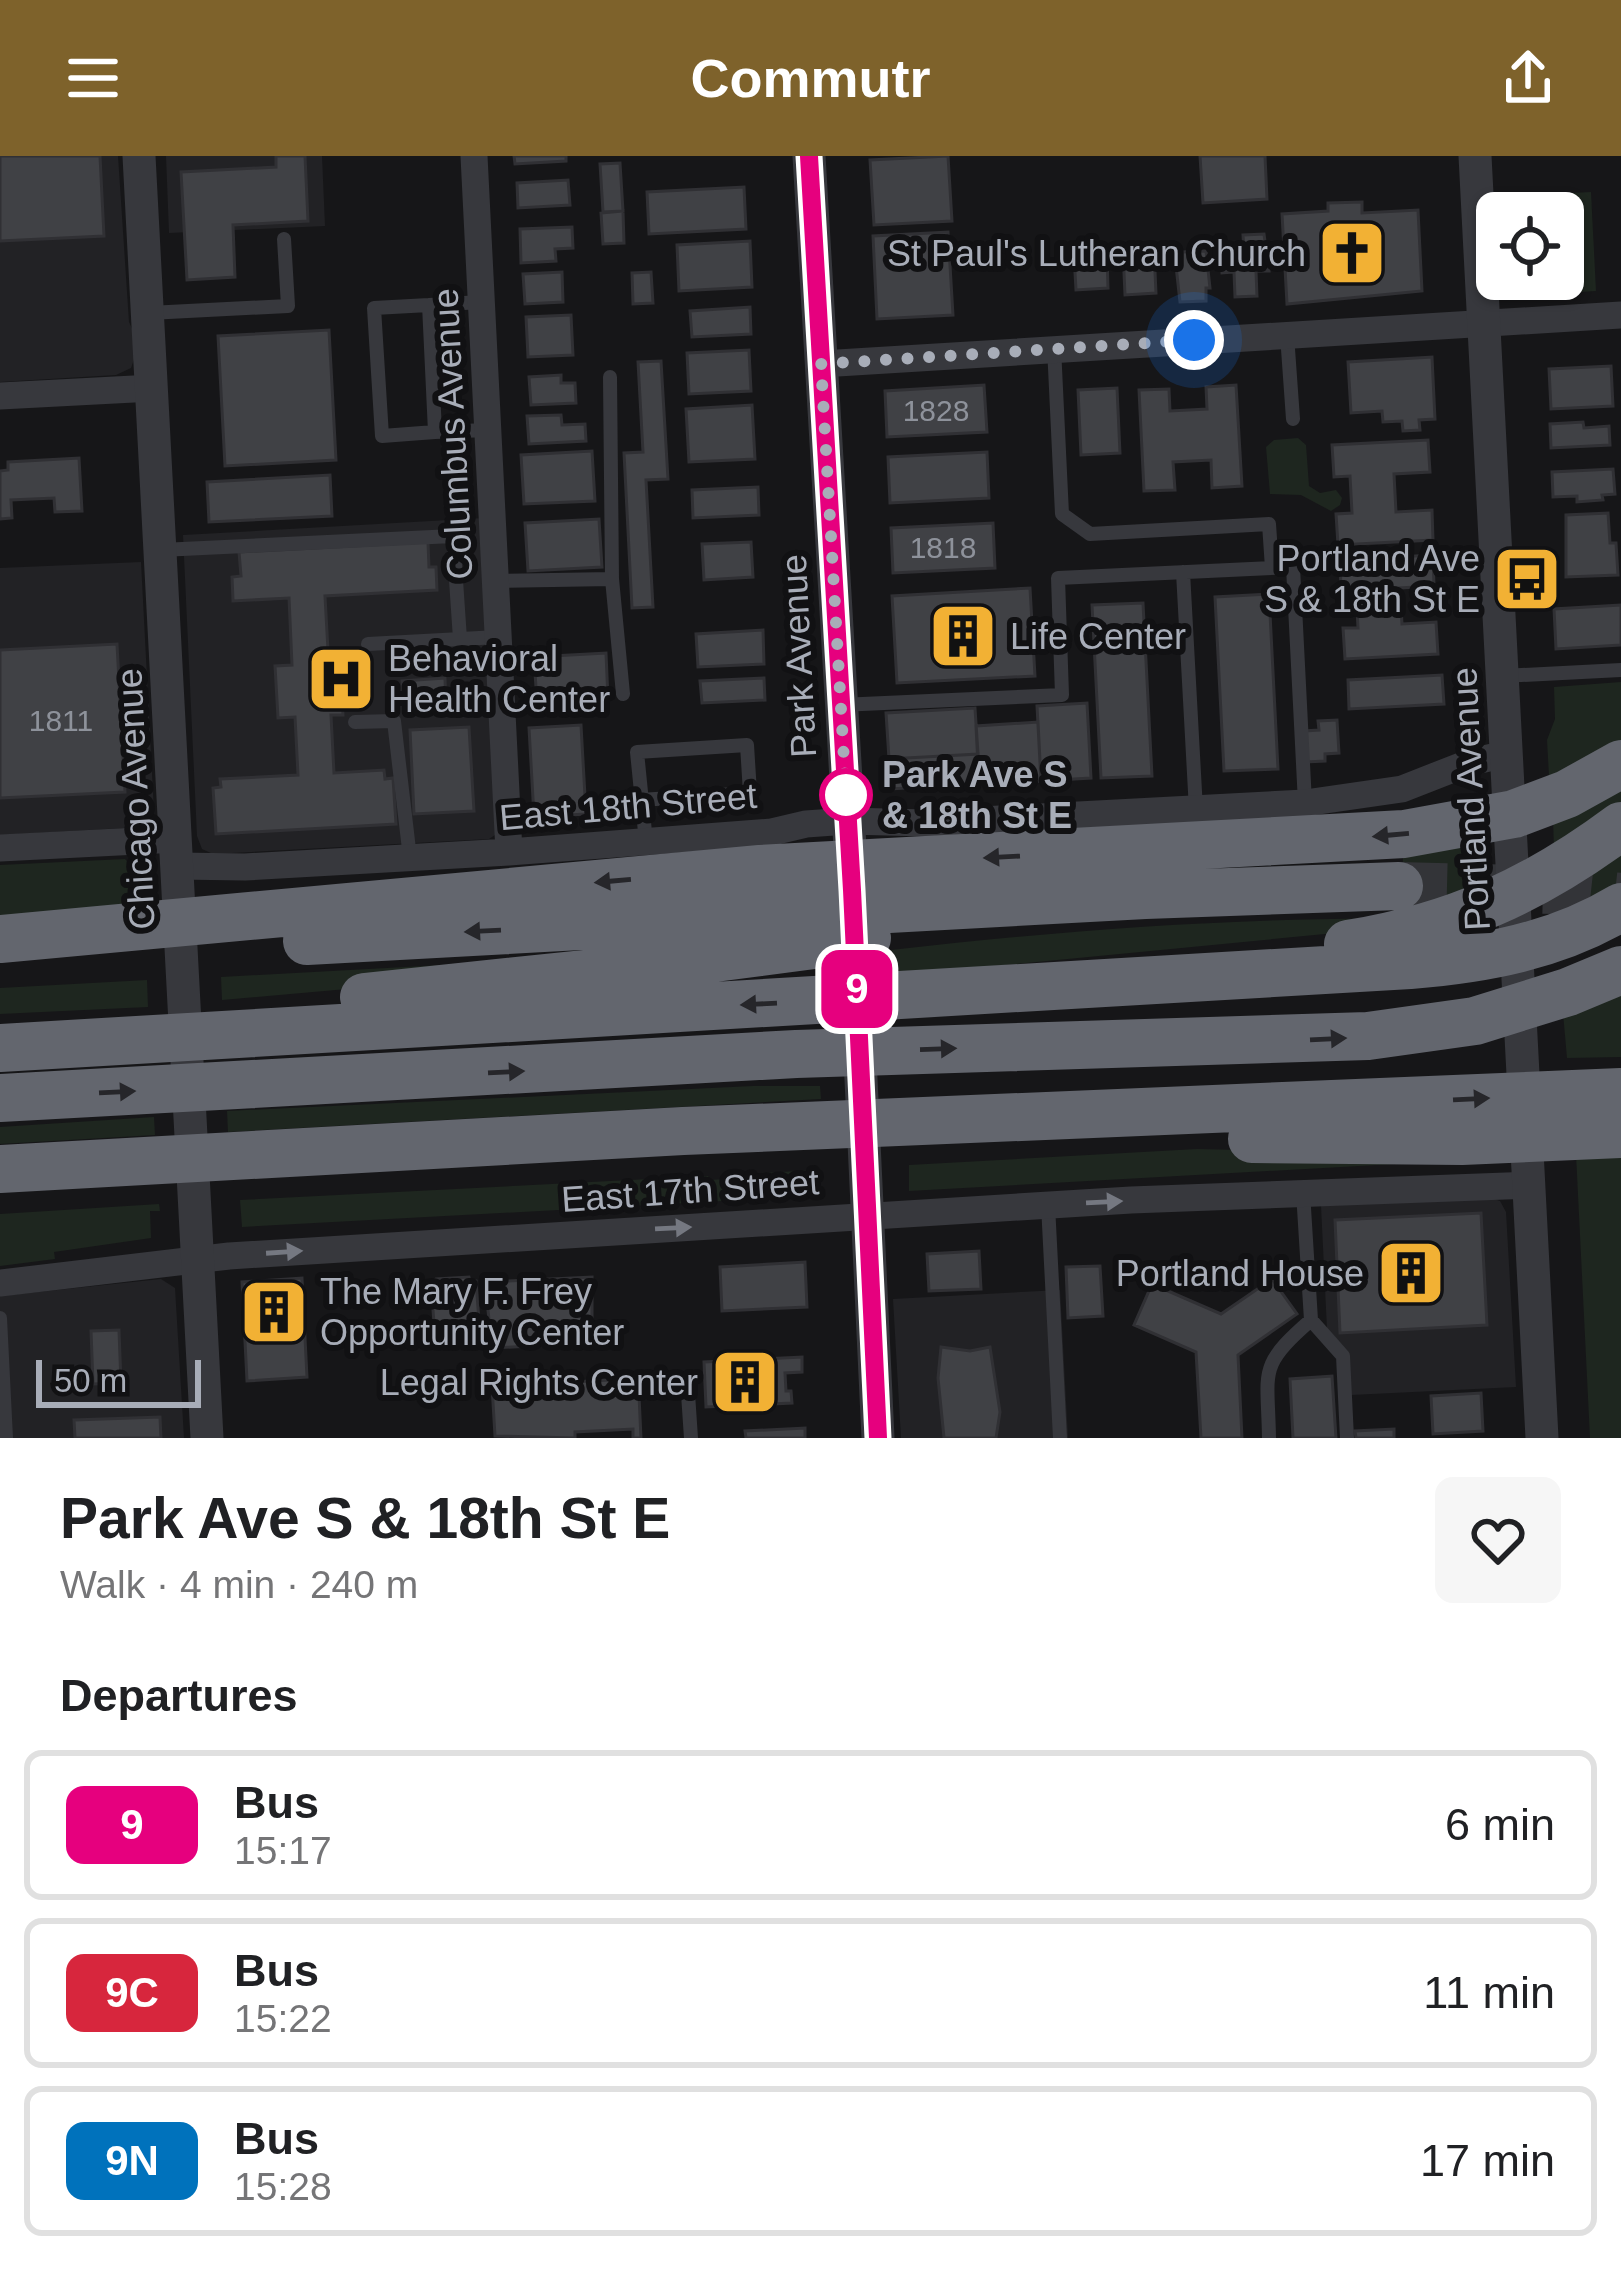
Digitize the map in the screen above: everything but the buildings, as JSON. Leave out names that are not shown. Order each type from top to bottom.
[{"type":"highway","points":[[0,939],[760,869],[1404,834],[1514,814],[1567,794],[1621,764]]},
{"type":"highway","points":[[894,997],[1331,946],[1405,933],[1504,899],[1621,826]]},
{"type":"highway","points":[[0,956],[1145,895],[1399,886]]},
{"type":"highway","points":[[0,1044],[749,955],[1145,895]]},
{"type":"highway","points":[[0,1044],[894,997],[1463,960],[1542,943],[1621,908]]},
{"type":"highway","points":[[0,1098],[796,1054],[1368,1036],[1475,1021],[1621,970]]},
{"type":"highway","points":[[0,1172],[683,1131],[1621,1091]]},
{"type":"highway","points":[[683,1131],[1381,1141],[1621,1134]]},
{"type":"street","name":"Chicago Avenue","points":[[140,156],[207,1438]]},
{"type":"street","name":"Columbus Avenue","points":[[473,156],[509,852]]},
{"type":"street","name":"Park Avenue","points":[[809,156],[878,1438]]},
{"type":"street","name":"Portland Avenue","points":[[1475,156],[1542,1438]]},
{"type":"street","points":[[821,364],[1621,315]]},
{"type":"street","points":[[0,396],[153,388]]},
{"type":"street","name":"East 18th Street","points":[[0,848],[178,866],[245,867],[1305,803],[1507,768]]},
{"type":"street","name":"East 17th Street","points":[[0,1283],[197,1244],[869,1204],[1048,1205],[1303,1192],[1530,1170]]},
{"type":"lane","points":[[149,314],[288,306],[284,239]]},
{"type":"lane","points":[[481,302],[374,308],[382,436],[488,430]]},
{"type":"lane","points":[[430,305],[435,432]]},
{"type":"lane","points":[[1287,335],[1293,419]]},
{"type":"lane","points":[[1054,347],[1062,514],[1090,534],[1270,524],[1272,568]]},
{"type":"lane","points":[[610,377],[613,579],[623,694]]},
{"type":"lane","points":[[161,550],[453,536],[460,639]]},
{"type":"lane","points":[[840,705],[1061,694],[1058,578],[1293,567],[1305,803]]},
{"type":"lane","points":[[1183,572],[1196,810]]},
{"type":"lane","points":[[495,581],[613,579]]},
{"type":"lane","points":[[368,644],[498,637]]},
{"type":"lane","points":[[1502,676],[1621,670]]},
{"type":"lane","points":[[355,722],[394,722],[410,858]]},
{"type":"lane","points":[[640,800],[750,793],[747,745],[637,752],[640,800],[646,842]]},
{"type":"lane","points":[[1303,1192],[1311,1320],[1343,1356],[1347,1438]]},
{"type":"lane","points":[[1048,1205],[1060,1438]]},
{"type":"lane","points":[[0,1318],[6,1438]]},
{"type":"lane","points":[[1269,1438],[1268,1365],[1311,1320]]},
{"type":"lane","points":[[687,1379],[691,1438]]},
{"type":"shaded area","points":[[0,156],[118,156],[129,322],[139,344],[131,368],[116,375],[0,382]]},
{"type":"shaded area","points":[[166,156],[322,156],[325,226],[169,233]]},
{"type":"shaded area","points":[[1584,192],[1591,192],[1596,291],[1584,292]]},
{"type":"shaded area","points":[[1298,438],[1306,445],[1309,486],[1320,493],[1336,490],[1342,498],[1331,511],[1301,495],[1270,494],[1266,447],[1274,440]]},
{"type":"shaded area","name":"Behavioral Health Center","points":[[484,518],[498,833],[489,839],[213,854],[202,849],[197,836],[183,535]]},
{"type":"shaded area","points":[[141,562],[154,812],[142,827],[0,835],[0,568]]},
{"type":"shaded area","points":[[1621,682],[1621,754],[1550,794],[1547,740],[1555,719],[1554,687]]},
{"type":"shaded area","points":[[1621,781],[1621,884],[1556,918],[1553,818]]},
{"type":"shaded area","points":[[1478,837],[1480,902],[1398,927],[891,976],[891,950],[1146,927],[1402,919],[1403,848]]},
{"type":"shaded area","points":[[125,859],[137,872],[143,906],[0,918],[0,865]]},
{"type":"shaded area","points":[[535,960],[437,981],[222,1000],[221,977]]},
{"type":"shaded area","points":[[147,980],[148,1007],[0,1014],[0,988]]},
{"type":"shaded area","points":[[1621,989],[1621,1057],[1567,1058],[1563,1013]]},
{"type":"shaded area","points":[[820,1086],[821,1099],[228,1132],[227,1111]]},
{"type":"shaded area","points":[[154,1117],[155,1135],[0,1144],[0,1127]]},
{"type":"shaded area","points":[[1197,1149],[1359,1153],[1395,1164],[909,1191],[909,1165]]},
{"type":"shaded area","points":[[1621,1152],[1621,1438],[1590,1438],[1576,1154]]},
{"type":"shaded area","points":[[817,1170],[816,1196],[242,1227],[240,1200],[708,1176],[710,1180],[741,1178],[759,1187],[760,1173]]},
{"type":"shaded area","points":[[1487,1197],[1500,1201],[1506,1212],[1516,1387],[1351,1395],[1348,1351],[1327,1329],[1321,1206]]},
{"type":"shaded area","points":[[159,1204],[160,1211],[150,1211],[151,1238],[54,1252],[55,1259],[0,1266],[0,1214]]},
{"type":"shaded area","points":[[161,1279],[175,1288],[184,1438],[0,1438],[0,1296]]},
{"type":"shaded area","points":[[1060,1290],[1068,1438],[901,1438],[893,1299]]},
{"type":"tunnel","points":[[1399,886],[1557,890],[1621,897]]},
{"type":"bus line","name":"9","points":[[809,156],[878,1438]]},
{"type":"place","name":"St Paul's Lutheran Church","points":[[1352,253]]},
{"type":"place","name":"Portland Ave S & 18th St E","points":[[1527,579]]},
{"type":"place","name":"Life Center","points":[[963,636]]},
{"type":"place","name":"Behavioral Health Center","points":[[341,679]]},
{"type":"place","name":"Park Ave S & 18th St E","points":[[846,795]]},
{"type":"place","name":"Portland House","points":[[1411,1273]]},
{"type":"place","name":"The Mary F. Frey Opportunity Center","points":[[274,1312]]},
{"type":"place","name":"Legal Rights Center","points":[[745,1382]]},
{"type":"route","points":[[846,795],[821,364],[1194,340]]}]
